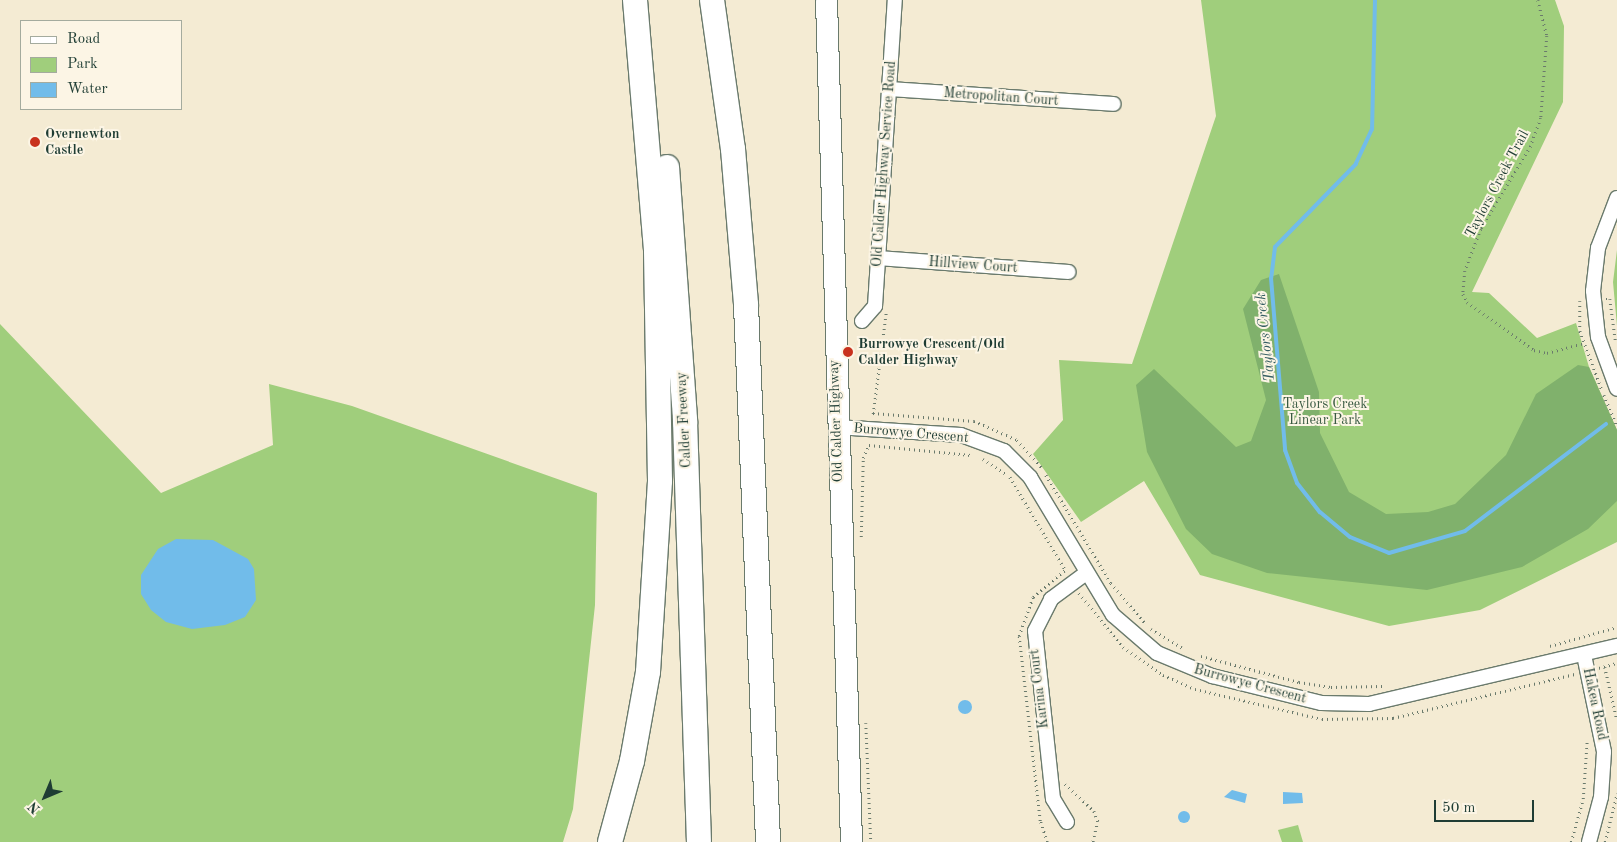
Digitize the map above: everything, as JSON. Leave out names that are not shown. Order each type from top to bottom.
[{"type":"highway","points":[[610,842],[632,761],[647,681],[660,474],[656,250],[635,0]]},
{"type":"highway","name":"Calder Freeway","points":[[642,0],[666,160],[679,317],[699,842]]},
{"type":"highway","points":[[712,0],[733,149],[746,305],[768,842]]},
{"type":"main road","name":"Old Calder Highway","points":[[826,0],[836,427],[851,842]]},
{"type":"street","name":"Old Calder Highway Service Road","points":[[862,321],[875,306],[895,0]]},
{"type":"street","name":"Metropolitan Court","points":[[889,89],[1113,104]]},
{"type":"street","points":[[1617,198],[1598,248],[1593,291],[1598,337],[1617,389]]},
{"type":"street","name":"Hillview Court","points":[[878,258],[1068,272]]},
{"type":"street","name":"Burrowye Crescent","points":[[836,427],[961,435],[1004,451],[1030,476],[1086,573],[1113,614],[1157,652],[1212,676],[1320,703],[1388,702],[1617,646]]},
{"type":"street","name":"Karina Court","points":[[1067,822],[1053,799],[1034,640],[1042,609],[1072,581],[1086,573]]},
{"type":"street","name":"Hakea Road","points":[[1584,655],[1604,752],[1601,797],[1589,842]]},
{"type":"path","name":"Taylors Creek Trail","points":[[1538,0],[1547,45],[1541,118],[1531,146],[1481,229],[1465,271],[1463,294],[1466,302],[1534,350],[1547,353],[1584,343]]},
{"type":"path","points":[[861,542],[863,458],[869,445],[887,309]]},
{"type":"path","points":[[873,412],[974,420],[1017,440],[1042,468],[1129,607],[1149,627],[1186,650]]},
{"type":"path","points":[[869,445],[957,450],[997,466],[1019,489],[1080,594],[1123,647],[1164,675],[1195,688],[1322,719],[1393,718],[1617,663]]},
{"type":"path","points":[[1074,598],[1080,594]]},
{"type":"path","points":[[1548,647],[1617,627]]},
{"type":"path","points":[[1195,654],[1331,687],[1390,685]]},
{"type":"path","points":[[1605,667],[1617,720]]},
{"type":"path","points":[[1574,674],[1576,683]]},
{"type":"path","points":[[866,712],[871,842]]},
{"type":"path","points":[[1570,842],[1583,799],[1587,735]]},
{"type":"path","points":[[1064,779],[1068,791],[1094,811],[1098,821],[1093,842]]},
{"type":"path","points":[[1605,842],[1617,793]]},
{"type":"green space","name":"Taylors Creek Linear Park","points":[[1201,0],[1555,0],[1564,26],[1563,102],[1472,292],[1489,293],[1537,338],[1576,323],[1589,367],[1617,430],[1617,542],[1480,610],[1389,626],[1200,575],[1144,481],[1081,522],[1033,454],[1063,420],[1059,360],[1132,364],[1216,116]]},
{"type":"green space","points":[[1617,250],[1617,326],[1613,282]]},
{"type":"green space","points":[[1279,274],[1319,392],[1320,433],[1349,492],[1386,514],[1428,512],[1455,504],[1506,455],[1536,394],[1578,365],[1589,367],[1617,430],[1617,501],[1588,529],[1522,567],[1427,590],[1267,573],[1212,554],[1186,529],[1147,452],[1136,385],[1154,369],[1236,447],[1251,441],[1266,400],[1243,309],[1261,280]]},
{"type":"green space","points":[[0,324],[161,493],[273,445],[269,384],[352,406],[597,493],[595,605],[573,809],[563,842],[0,842]]},
{"type":"green space","points":[[1298,825],[1303,842],[1282,842],[1278,830]]},
{"type":"water","points":[[176,539],[213,540],[248,559],[254,569],[256,600],[245,617],[225,625],[192,629],[166,622],[151,610],[141,594],[141,575],[158,549]]},
{"type":"water","points":[[962,700],[968,700],[972,707],[968,714],[962,714],[958,710],[958,704]]},
{"type":"water","points":[[1232,790],[1247,794],[1245,803],[1224,797]]},
{"type":"water","points":[[1283,792],[1302,793],[1303,803],[1283,804]]},
{"type":"water","points":[[1182,811],[1186,811],[1190,817],[1186,823],[1182,823],[1178,819],[1178,815]]},
{"type":"waterway","name":"Taylors Creek","points":[[1375,0],[1372,129],[1356,164],[1275,247],[1271,278],[1285,450],[1297,483],[1320,512],[1350,537],[1389,553],[1465,531],[1606,424]]},
{"type":"place","name":"Overnewton Castle","points":[[35,142]]},
{"type":"place","name":"Burrowye Crescent/Old Calder Highway","points":[[848,352]]}]
